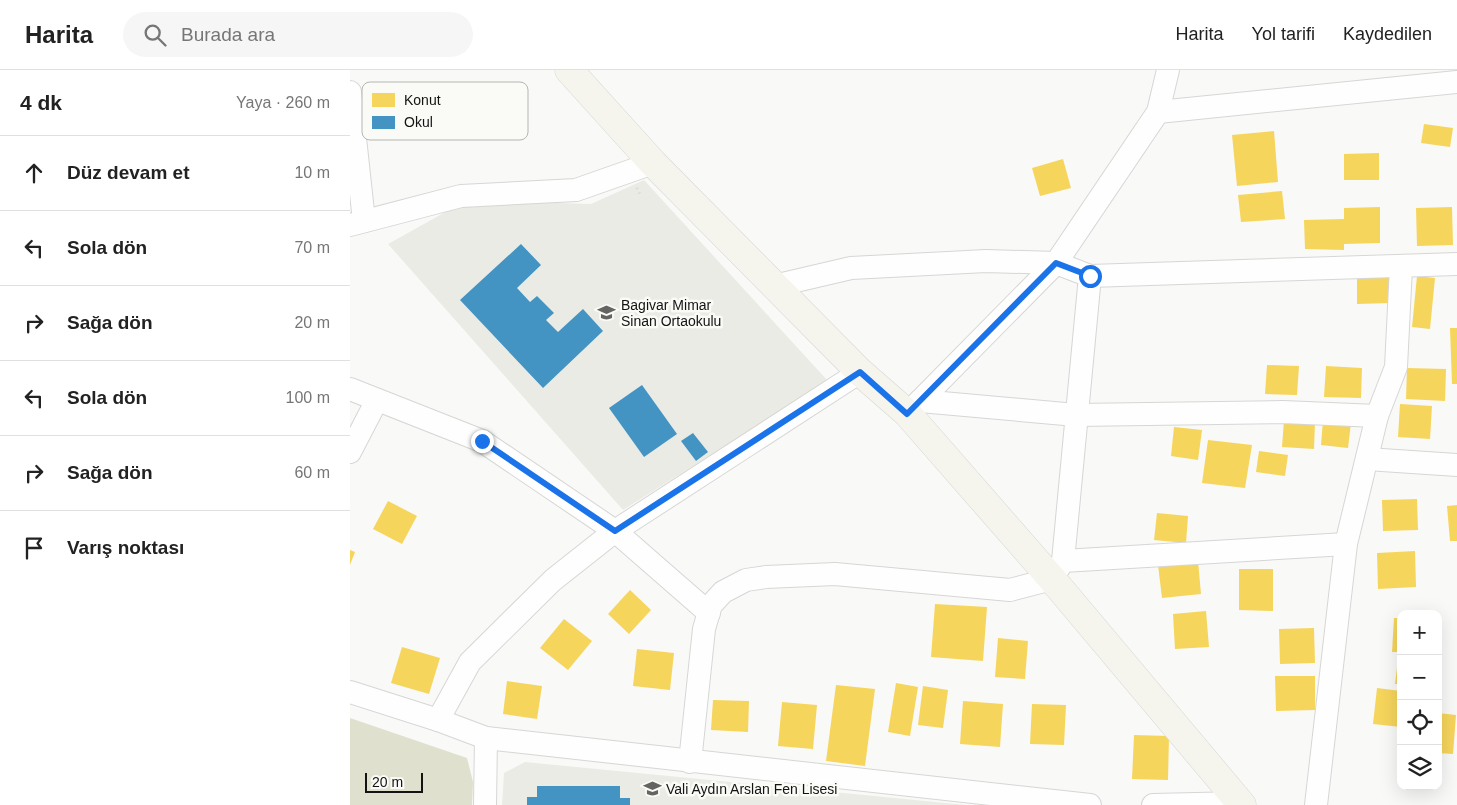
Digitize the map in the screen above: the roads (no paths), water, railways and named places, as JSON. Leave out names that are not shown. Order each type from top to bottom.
[{"type":"street","points":[[569,70],[653,164],[860,372],[913,407],[1057,570],[1241,804]]},
{"type":"street","points":[[913,407],[1056,263],[1158,112],[1168,70]]},
{"type":"street","points":[[1158,112],[1457,82]]},
{"type":"street","points":[[350,92],[357,223],[462,196],[576,190],[653,164]]},
{"type":"street","points":[[774,286],[852,268],[986,261],[1056,263],[1090,276],[1457,264]]},
{"type":"street","points":[[1316,805],[1346,544],[1377,416],[1396,367],[1401,266]]},
{"type":"street","points":[[1057,570],[1076,415],[1090,276]]},
{"type":"street","points":[[438,720],[470,662],[553,580],[615,531],[860,372]]},
{"type":"street","points":[[350,388],[482,441],[615,531],[709,612]]},
{"type":"street","points":[[350,452],[378,400]]},
{"type":"street","points":[[913,407],[1076,415],[1283,412],[1377,416]]},
{"type":"street","points":[[1366,459],[1457,465]]},
{"type":"street","points":[[690,762],[704,629],[711,605],[723,592],[746,580],[766,577],[836,574],[1010,590],[1057,570],[1346,544]]},
{"type":"street","points":[[350,692],[438,720],[486,738],[1090,805]]},
{"type":"street","points":[[485,805],[486,738]]},
{"type":"street","points":[[1153,805],[1241,804]]},
{"type":"place","name":"Bagivar Mimar Sinan Ortaokulu","points":[[607,313]]},
{"type":"place","name":"Vali Aydın Arslan Fen Lisesi","points":[[652,789]]}]
